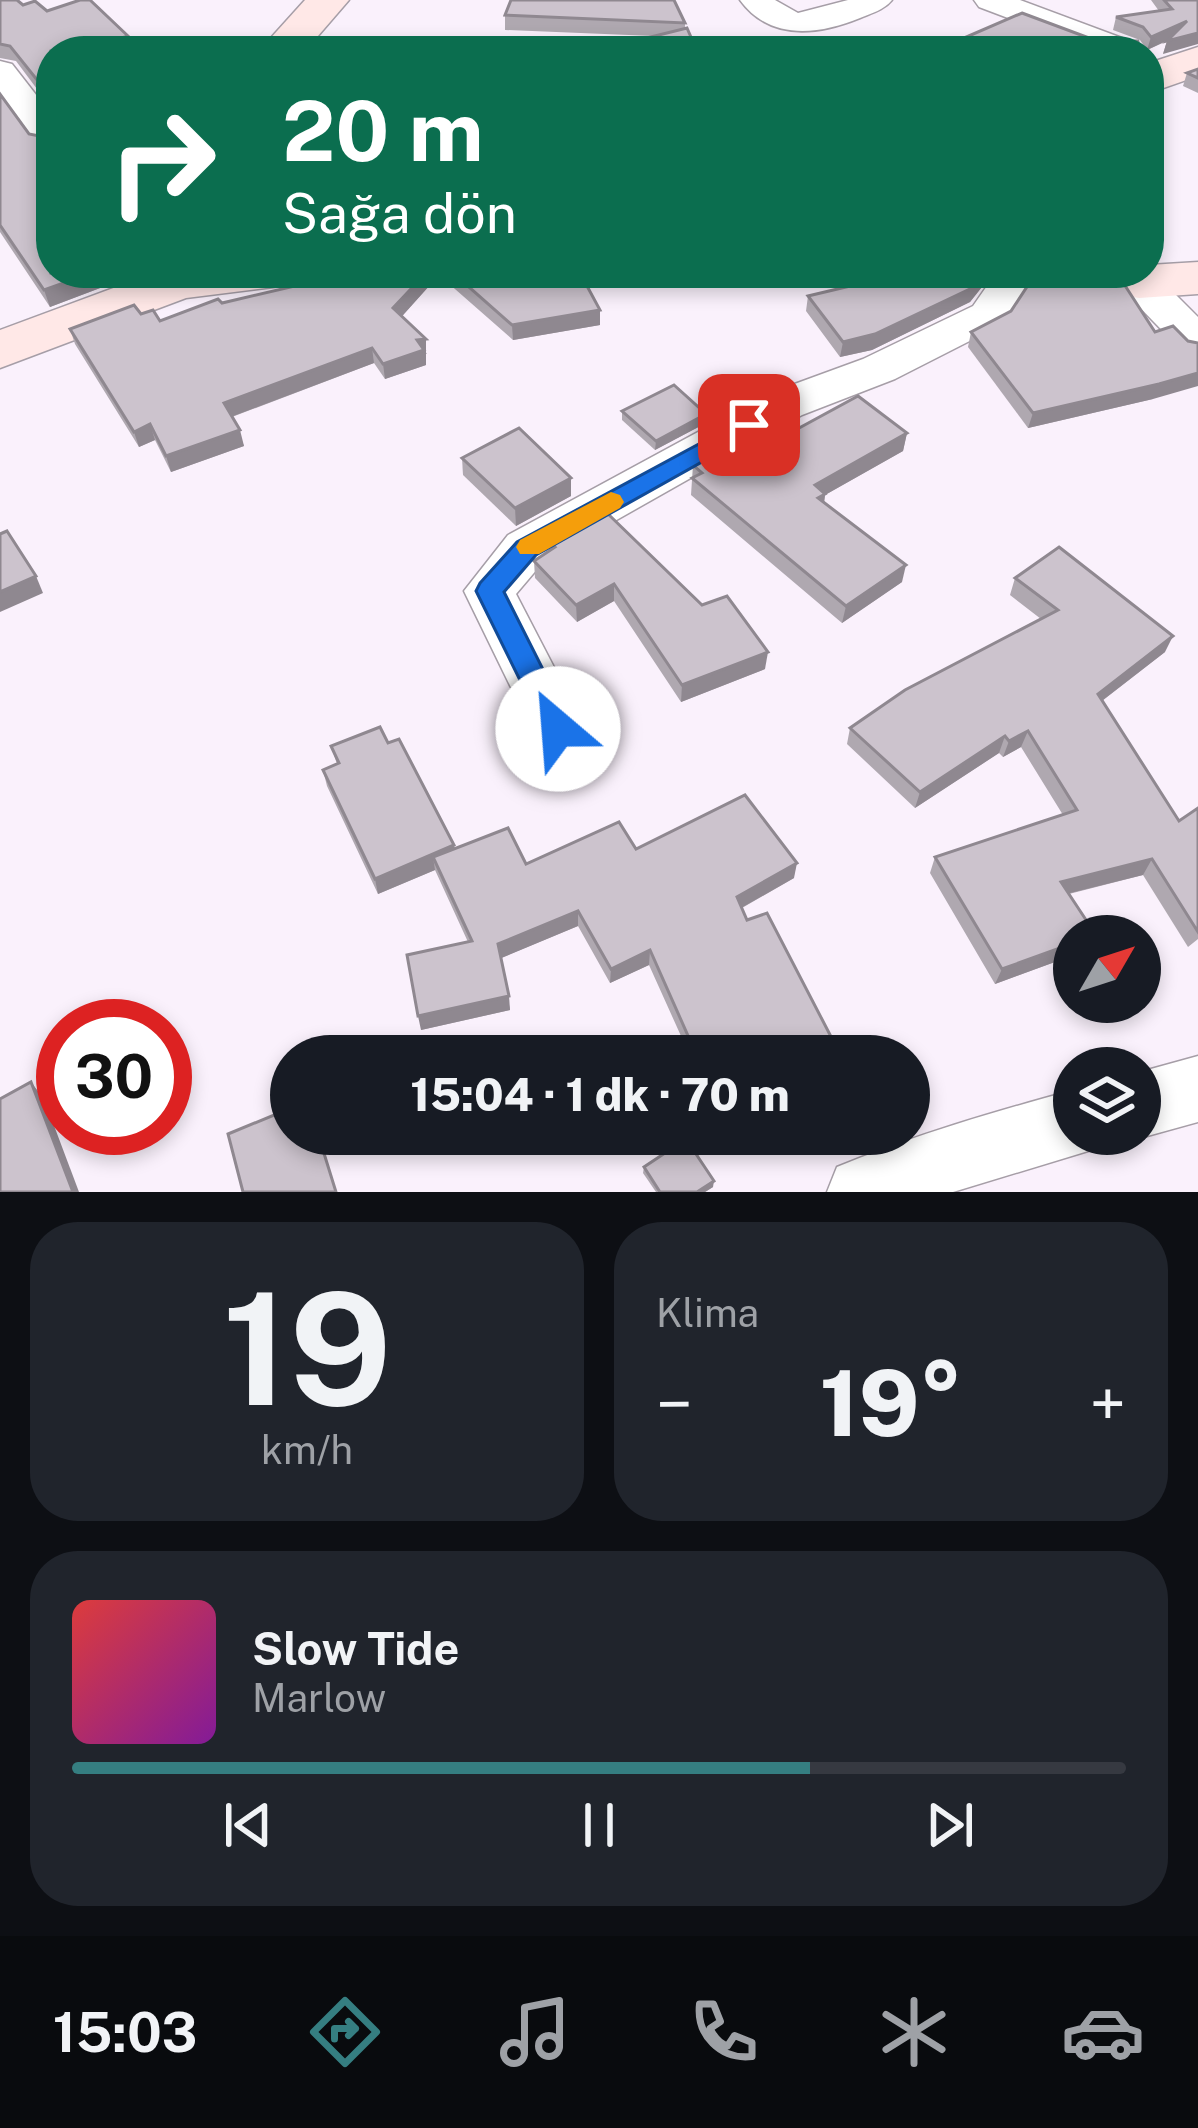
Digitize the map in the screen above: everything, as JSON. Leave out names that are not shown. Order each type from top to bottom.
[{"type":"street","points":[[295,36],[328,0]]},
{"type":"street","points":[[756,0],[769,16],[805,26],[876,0]]},
{"type":"street","points":[[990,0],[1086,36]]},
{"type":"street","points":[[1054,0],[1105,36]]},
{"type":"street","points":[[0,71],[12,106],[36,127]]},
{"type":"street","points":[[1164,280],[1198,278]]},
{"type":"street","points":[[0,350],[146,288]]},
{"type":"street","points":[[558,729],[489,591],[526,548],[786,404],[879,369],[988,315],[1007,288]]},
{"type":"street","points":[[1145,288],[1198,342]]},
{"type":"street","points":[[1161,1100],[1198,1089]]},
{"type":"street","points":[[862,1192],[934,1163],[1053,1130]]},
{"type":"building","points":[[0,0],[17,0],[23,5],[35,1],[47,11],[90,0],[128,36],[36,36],[36,78],[10,46],[0,44]]},
{"type":"building","points":[[511,0],[674,0],[685,23],[505,15]]},
{"type":"building","points":[[1164,0],[1198,0],[1198,33],[1167,41],[1187,21],[1150,36],[1143,27],[1116,17],[1172,9]]},
{"type":"building","points":[[1022,13],[1084,36],[969,36]]},
{"type":"building","points":[[687,28],[690,36],[655,36]]},
{"type":"building","points":[[0,94],[29,134],[36,135],[36,278],[0,225]]},
{"type":"building","points":[[286,288],[412,288],[393,308],[426,339],[417,340],[424,350],[383,364],[372,348],[224,403],[240,430],[166,456],[150,424],[134,432],[70,329],[134,305],[141,314],[153,310],[160,321],[218,299],[222,303]]},
{"type":"building","points":[[470,288],[588,288],[600,310],[512,325]]},
{"type":"building","points":[[842,288],[972,288],[875,334],[843,342],[808,296]]},
{"type":"building","points":[[1026,288],[1127,288],[1155,332],[1173,326],[1188,341],[1198,343],[1198,373],[1033,413],[971,332],[1011,311]]},
{"type":"building","points":[[674,385],[706,414],[656,441],[622,411]]},
{"type":"building","points":[[858,396],[907,433],[815,485],[825,494],[818,498],[906,565],[846,606],[692,478],[702,473],[693,465],[743,437],[752,445],[759,441],[766,446]]},
{"type":"building","points":[[519,428],[571,478],[515,508],[462,458]]},
{"type":"building","points":[[607,513],[702,605],[727,596],[768,652],[682,685],[614,584],[576,605],[534,561],[555,547],[552,544]]},
{"type":"building","points":[[7,531],[36,576],[0,592],[0,534]]},
{"type":"building","points":[[1059,547],[1173,636],[1098,694],[1179,821],[1198,808],[1198,932],[1152,859],[1061,882],[1083,915],[1053,915],[1053,951],[1002,969],[935,857],[1077,810],[1028,731],[1009,741],[1005,736],[920,792],[850,728],[905,690],[1058,610],[1015,578]]},
{"type":"building","points":[[380,727],[388,743],[399,739],[454,845],[375,879],[323,770],[339,763],[331,746]]},
{"type":"building","points":[[745,795],[797,863],[737,897],[747,920],[767,913],[830,1035],[688,1035],[650,950],[611,969],[578,911],[498,944],[509,996],[418,1016],[407,955],[472,941],[433,857],[508,828],[526,864],[619,822],[636,849]]},
{"type":"building","points":[[31,1082],[36,1095],[36,1155],[59,1155],[73,1192],[0,1192],[0,1099]]},
{"type":"building","points":[[270,1117],[270,1155],[325,1155],[336,1192],[243,1192],[228,1134]]},
{"type":"building","points":[[662,1155],[697,1155],[714,1181],[697,1192],[660,1192],[644,1167]]},
{"type":"slow traffic","points":[[530,547],[611,502]]},
{"type":"route","points":[[558,729],[489,591],[526,548],[749,425]]}]
